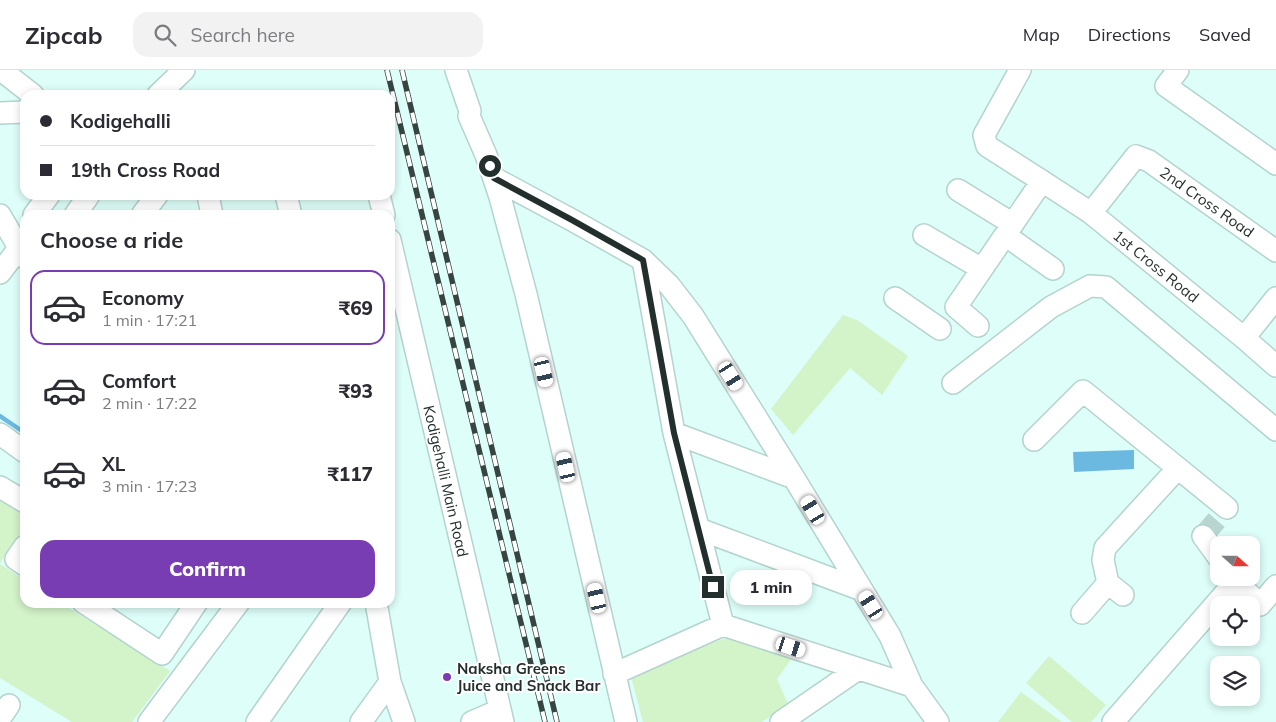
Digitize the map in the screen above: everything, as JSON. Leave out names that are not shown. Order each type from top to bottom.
[{"type":"street","points":[[1,70],[27,90]]},
{"type":"street","points":[[163,90],[184,70]]},
{"type":"street","points":[[456,70],[470,111],[469,116],[486,155],[500,197],[526,294],[626,722]]},
{"type":"street","name":"1st Cross Road","points":[[1020,70],[984,135],[987,146],[1091,214],[1276,366]]},
{"type":"street","points":[[1178,70],[1166,86],[1276,164]]},
{"type":"street","points":[[0,113],[20,112]]},
{"type":"street","name":"2nd Cross Road","points":[[1091,214],[1136,156],[1149,161],[1276,251]]},
{"type":"street","points":[[494,178],[643,260],[669,285],[693,316],[794,478],[890,636],[912,686],[938,722]]},
{"type":"street","points":[[978,326],[956,307],[1042,181]]},
{"type":"street","points":[[958,190],[1009,230],[1053,269]]},
{"type":"street","points":[[146,210],[154,200]]},
{"type":"street","points":[[0,215],[20,242]]},
{"type":"street","points":[[924,236],[982,269]]},
{"type":"street","points":[[0,273],[20,244]]},
{"type":"street","points":[[643,260],[674,433],[723,625]]},
{"type":"street","name":"Kodigehalli Main Road","points":[[395,261],[501,716]]},
{"type":"street","points":[[953,383],[1051,307],[1090,286],[1106,286],[1276,430]]},
{"type":"street","points":[[895,298],[940,329]]},
{"type":"street","points":[[1244,338],[1276,298]]},
{"type":"street","points":[[1034,440],[1083,391],[1227,508]]},
{"type":"street","points":[[674,433],[794,478]]},
{"type":"street","points":[[0,434],[20,448]]},
{"type":"street","points":[[1082,613],[1115,589],[1103,560],[1105,548],[1178,468]]},
{"type":"street","points":[[0,487],[20,499]]},
{"type":"street","points":[[698,529],[862,590]]},
{"type":"street","points":[[1203,536],[1210,546]]},
{"type":"street","points":[[1113,722],[1229,586]]},
{"type":"street","points":[[1242,586],[1260,605],[1276,586]]},
{"type":"street","points":[[92,608],[162,654],[193,608]]},
{"type":"street","points":[[198,608],[219,629]]},
{"type":"street","points":[[149,722],[235,608]]},
{"type":"street","points":[[257,722],[337,608]]},
{"type":"street","points":[[377,608],[390,682],[404,722]]},
{"type":"street","points":[[614,674],[723,625],[912,686]]},
{"type":"street","points":[[781,722],[858,669]]},
{"type":"street","points":[[360,722],[390,682]]},
{"type":"street","points":[[472,722],[501,716]]},
{"type":"green space","points":[[843,315],[857,320],[908,356],[882,395],[850,368],[793,435],[771,409]]},
{"type":"green space","points":[[0,496],[20,505],[20,534],[0,563]]},
{"type":"green space","points":[[0,564],[20,577],[20,608],[69,608],[170,671],[132,722],[72,722],[0,678]]},
{"type":"green space","points":[[729,637],[792,658],[777,679],[788,704],[762,722],[643,722],[630,673]]},
{"type":"green space","points":[[1049,656],[1106,705],[1091,722],[1072,722],[1026,683]]},
{"type":"green space","points":[[1021,692],[1062,722],[998,722]]},
{"type":"water","points":[[1134,450],[1134,469],[1074,472],[1073,452]]},
{"type":"waterway","points":[[0,416],[20,430]]},
{"type":"tunnel","points":[[1203,536],[1227,508]]},
{"type":"railway","points":[[387,70],[392,90]]},
{"type":"railway","points":[[402,70],[557,722]]},
{"type":"railway","points":[[395,103],[545,722]]},
{"type":"place","name":"Naksha Greens Juice and Snack Bar","points":[[447,677]]},
{"type":"route","points":[[490,166],[494,178],[643,260],[674,433],[713,587]]}]
